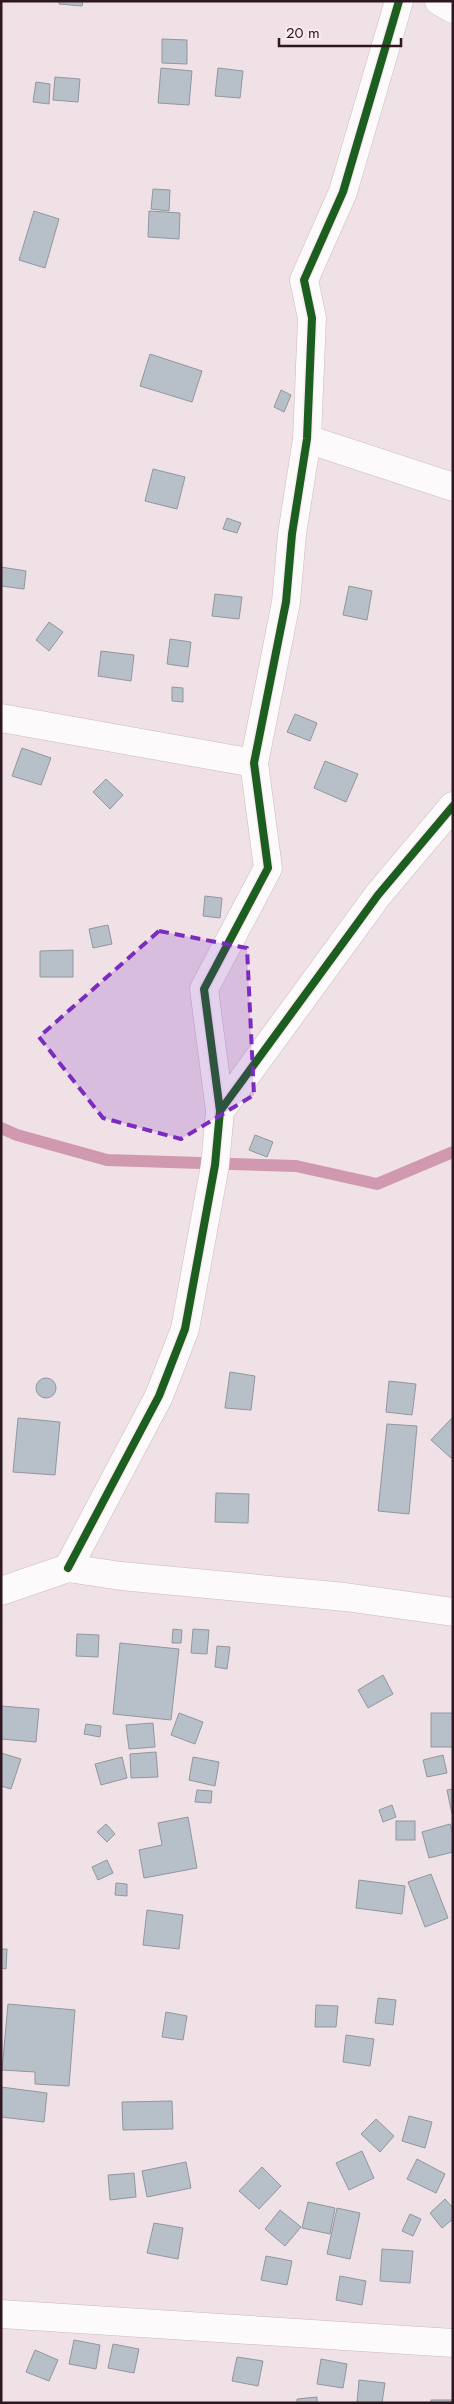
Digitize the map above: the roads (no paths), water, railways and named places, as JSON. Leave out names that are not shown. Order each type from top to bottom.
[{"type":"street","points":[[68,1568],[159,1396],[185,1329],[215,1165],[220,1111],[204,989],[268,868],[254,763],[286,602],[292,534],[307,440],[312,318],[304,280],[343,192],[399,1]]},
{"type":"street","points":[[439,1],[453,9]]},
{"type":"street","points":[[307,440],[453,487]]},
{"type":"street","points":[[1,718],[254,763]]},
{"type":"street","points":[[220,1111],[378,895],[453,806]]},
{"type":"street","points":[[1,1590],[68,1568],[121,1576],[345,1598],[453,1612]]},
{"type":"street","points":[[1,2314],[453,2343]]},
{"type":"waterway","points":[[1,1128],[17,1135],[107,1160],[296,1166],[377,1184],[453,1152]]}]
